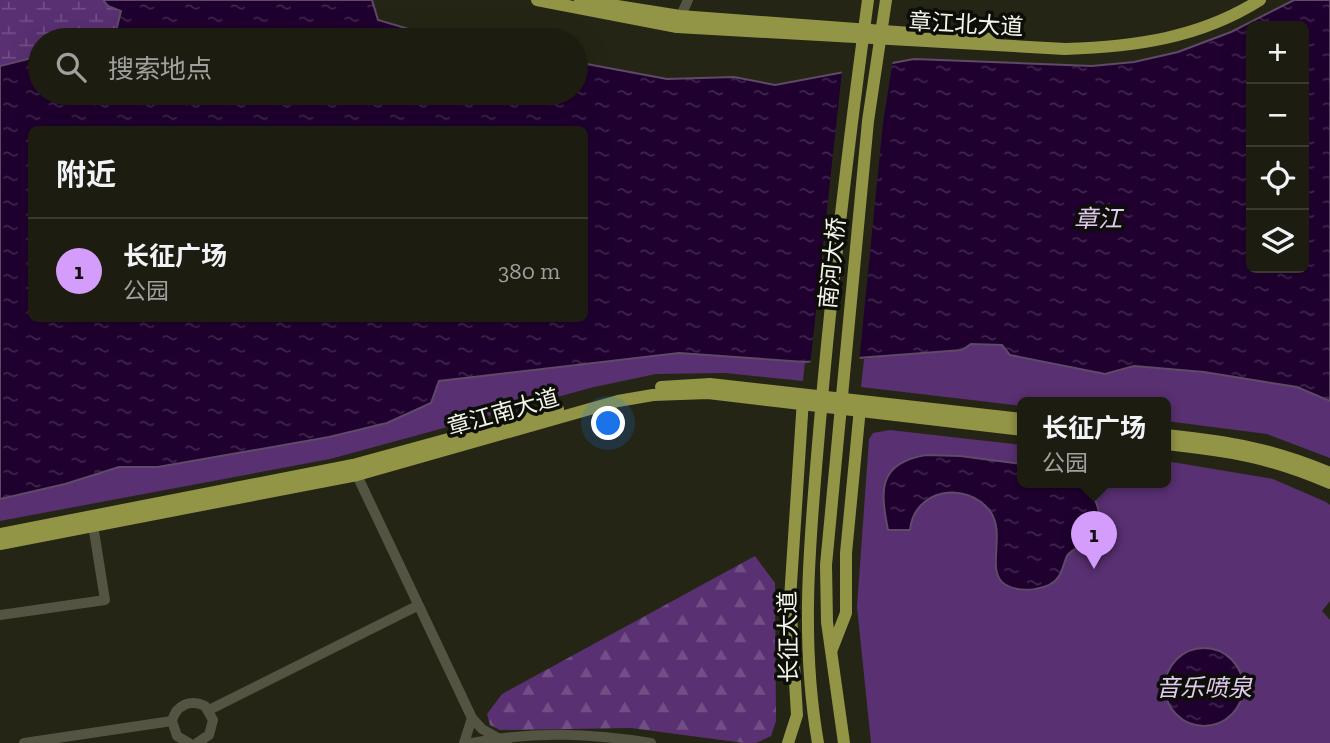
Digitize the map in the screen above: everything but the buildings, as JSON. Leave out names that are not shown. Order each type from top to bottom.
[{"type":"main road","name":"章江北大道","points":[[537,0],[679,21],[1014,48],[1121,48],[1185,34],[1239,13],[1260,0]]},
{"type":"main road","name":"章江北大道","points":[[580,0],[679,21],[1062,42],[1121,40],[1152,35],[1182,27],[1247,0]]},
{"type":"main road","name":"南河大桥","points":[[811,529],[850,133],[868,0]]},
{"type":"main road","name":"南河大桥","points":[[828,530],[868,121],[886,0]]},
{"type":"main road","name":"章江南大道","points":[[0,544],[355,470],[554,410],[653,387],[710,384],[803,400],[1017,429]]},
{"type":"main road","name":"章江南大道","points":[[803,400],[860,401],[1017,418]]},
{"type":"main road","points":[[788,743],[797,715],[792,647],[791,553],[803,400]]},
{"type":"main road","points":[[832,649],[846,612],[846,553],[860,401]]},
{"type":"main road","points":[[1171,436],[1234,442],[1271,451],[1330,473]]},
{"type":"main road","points":[[1171,445],[1233,451],[1281,462],[1330,483]]},
{"type":"main road","name":"章江南大道","points":[[0,534],[355,470]]},
{"type":"main road","name":"长征大道","points":[[811,529],[807,661],[818,743]]},
{"type":"main road","name":"长征大道","points":[[828,530],[826,607],[844,743]]},
{"type":"main road","points":[[792,647],[808,610]]},
{"type":"main road","points":[[794,680],[812,705]]},
{"type":"street","points":[[679,21],[688,0]]},
{"type":"street","points":[[355,470],[416,607],[472,718],[507,743]]},
{"type":"street","points":[[0,614],[105,600],[93,525]]},
{"type":"street","points":[[209,710],[416,607]]},
{"type":"street","points":[[189,743],[177,736],[172,721],[180,707],[190,702],[201,704],[209,710],[213,720],[212,730],[198,743]]},
{"type":"street","points":[[464,743],[472,718]]},
{"type":"street","points":[[24,743],[172,721]]},
{"type":"street","points":[[472,743],[541,733],[595,734],[651,743]]},
{"type":"green space","points":[[0,0],[103,0],[108,6],[121,11],[117,28],[28,28],[28,59],[0,66]]},
{"type":"green space","points":[[971,344],[1002,345],[1105,374],[1134,366],[1204,372],[1297,387],[1330,401],[1330,458],[1267,434],[1171,422],[1171,397],[1017,397],[1017,405],[861,387],[864,359]]},
{"type":"green space","points":[[679,353],[805,362],[803,381],[725,373],[656,374],[594,387],[330,459],[0,521],[0,499],[65,484],[119,467],[158,467],[329,437],[386,423],[431,403],[439,381]]},
{"type":"green space","points":[[890,430],[1017,444],[1017,488],[1171,488],[1171,462],[1273,479],[1326,502],[1330,505],[1330,601],[1322,611],[1330,620],[1330,743],[871,743],[857,607],[869,439],[873,433]]},
{"type":"green space","points":[[755,556],[775,583],[776,721],[771,736],[756,743],[744,743],[631,728],[500,730],[490,725],[487,714],[502,694]]},
{"type":"water","points":[[103,0],[372,0],[378,20],[405,28],[117,28],[121,11],[108,6]]},
{"type":"water","name":"章江","points":[[1294,0],[1330,0],[1330,401],[1297,387],[1204,372],[1134,366],[1105,374],[1010,355],[1002,345],[971,344],[962,350],[805,362],[679,353],[439,381],[431,403],[387,423],[329,437],[158,467],[119,467],[65,484],[0,499],[0,66],[28,59],[28,105],[588,105],[588,64],[667,79],[734,77],[775,85],[914,59],[1092,66],[1134,62],[1178,52],[1246,24],[1246,273],[1309,273],[1309,21],[1253,21]]},
{"type":"water","points":[[926,455],[960,456],[1017,463],[1017,488],[1089,488],[1099,510],[1100,525],[1093,538],[1067,556],[1055,581],[1042,588],[1012,588],[1000,579],[997,572],[995,520],[980,501],[968,495],[955,493],[931,498],[921,505],[910,530],[888,530],[884,503],[886,480],[899,464]]},
{"type":"water","name":"音乐喷泉","points":[[1204,648],[1219,651],[1232,659],[1240,672],[1243,687],[1240,702],[1232,715],[1219,723],[1204,726],[1189,723],[1176,715],[1168,702],[1165,687],[1168,672],[1176,659],[1189,651]]},
{"type":"pier","points":[[893,60],[883,123],[859,363],[810,366],[842,71]]},
{"type":"place","name":"长征广场","points":[[1094,569]]}]
